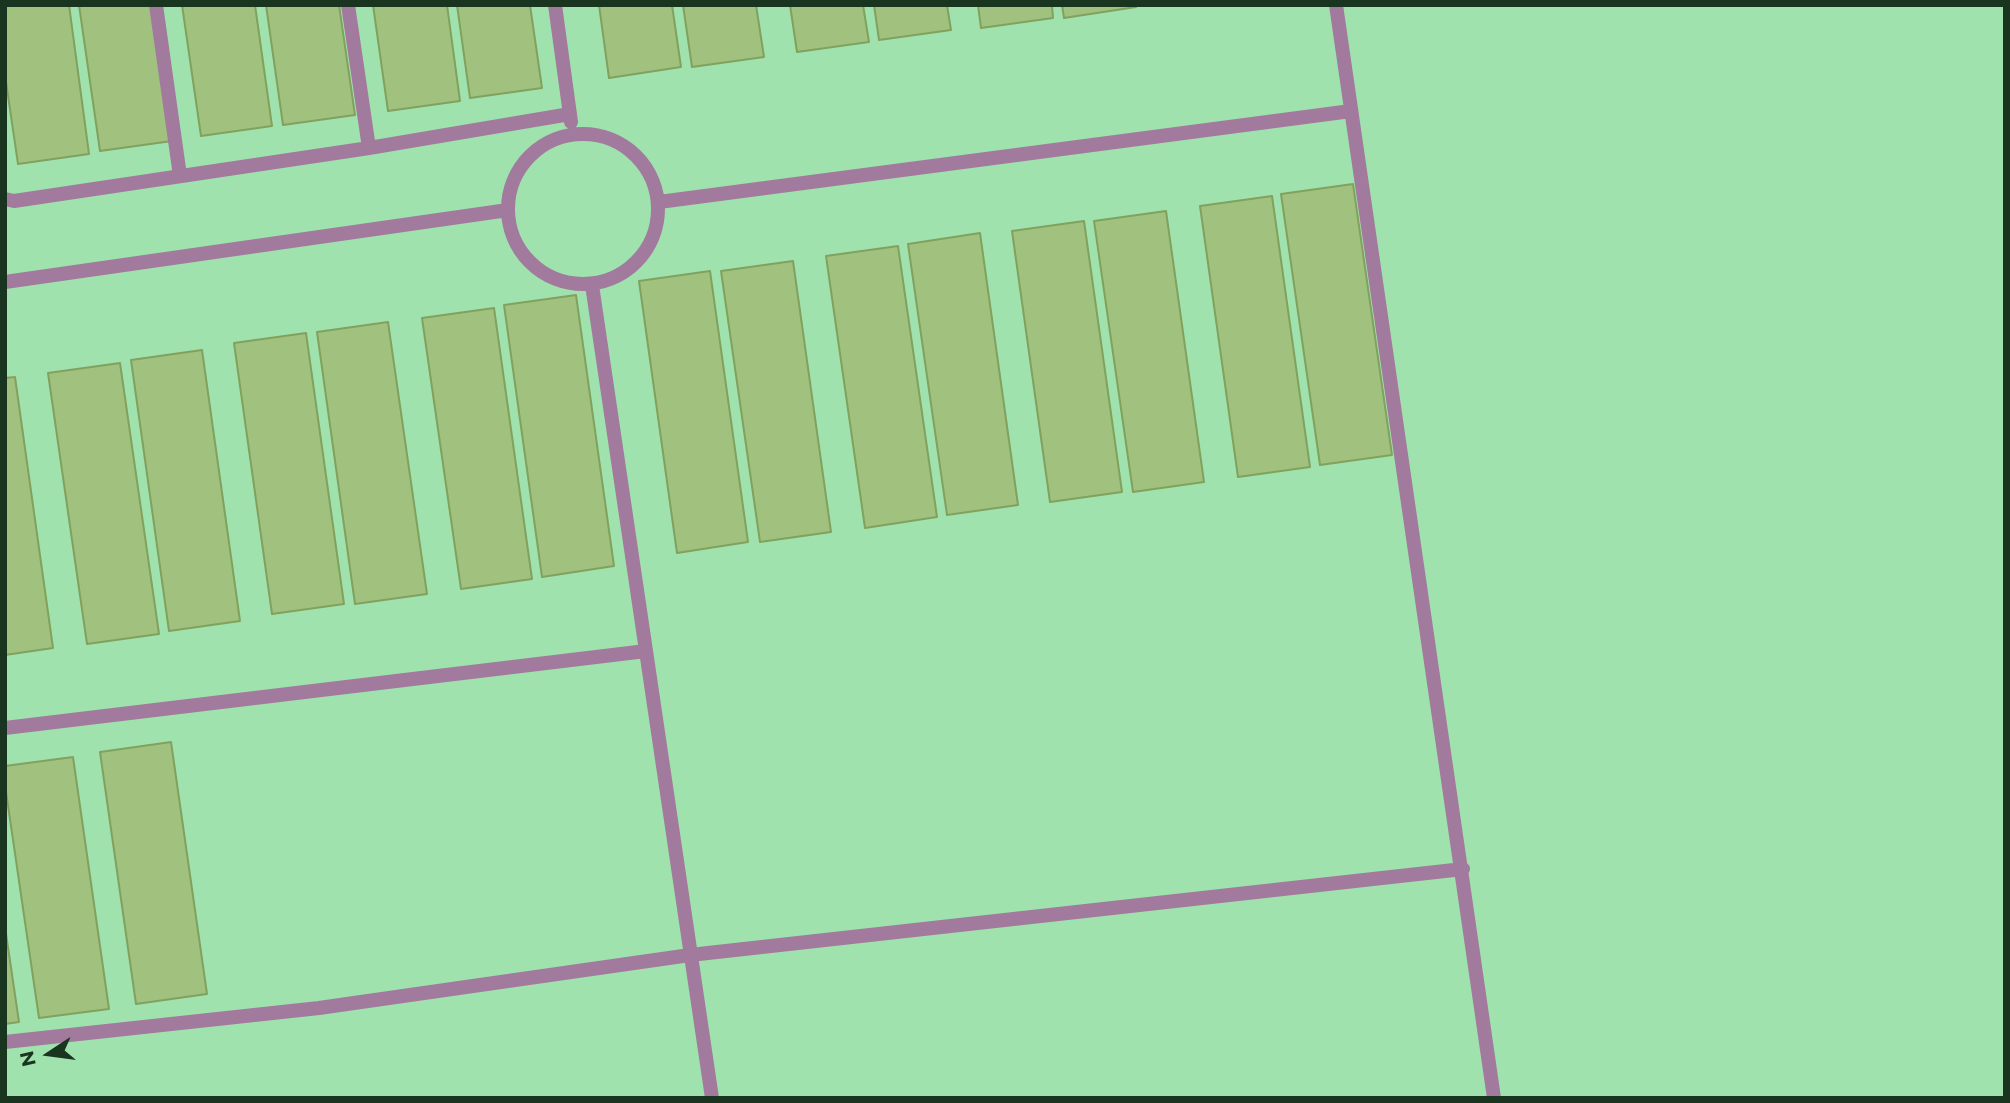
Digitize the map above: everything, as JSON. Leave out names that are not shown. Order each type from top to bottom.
[{"type":"lane","points":[[156,5],[180,176]]},
{"type":"lane","points":[[348,5],[369,148]]},
{"type":"lane","points":[[555,5],[573,134]]},
{"type":"lane","points":[[1336,5],[1494,1098]]},
{"type":"lane","points":[[659,202],[1352,111]]},
{"type":"lane","points":[[5,199],[14,201],[369,148],[570,114]]},
{"type":"lane","points":[[573,134],[603,136],[630,149],[649,172],[659,202],[656,231],[642,257],[620,276],[592,285],[561,282],[534,266],[515,241],[508,211],[512,183],[526,160],[547,142],[573,134]]},
{"type":"lane","points":[[5,282],[508,211]]},
{"type":"lane","points":[[592,285],[712,1098]]},
{"type":"lane","points":[[5,728],[646,652]]},
{"type":"lane","points":[[5,1042],[319,1008],[690,955],[1463,869]]},
{"type":"building","points":[[5,5],[69,5],[89,154],[18,164],[5,75]]},
{"type":"building","points":[[79,5],[152,5],[172,141],[100,151]]},
{"type":"building","points":[[182,5],[255,5],[272,126],[201,136]]},
{"type":"building","points":[[266,5],[339,5],[355,115],[283,125]]},
{"type":"building","points":[[373,5],[447,5],[460,101],[388,111]]},
{"type":"building","points":[[457,5],[530,5],[542,88],[470,98]]},
{"type":"building","points":[[599,5],[672,5],[681,67],[609,78]]},
{"type":"building","points":[[683,5],[756,5],[764,57],[692,67]]},
{"type":"building","points":[[790,5],[863,5],[869,42],[797,52]]},
{"type":"building","points":[[874,5],[947,5],[951,30],[879,40]]},
{"type":"building","points":[[978,5],[1052,5],[1053,18],[981,28]]},
{"type":"building","points":[[1062,5],[1136,5],[1136,7],[1064,18]]},
{"type":"building","points":[[1353,184],[1392,455],[1320,465],[1281,194]]},
{"type":"building","points":[[1272,196],[1310,467],[1238,477],[1200,206]]},
{"type":"building","points":[[1166,211],[1204,482],[1133,492],[1094,221]]},
{"type":"building","points":[[1084,221],[1122,492],[1050,502],[1012,231]]},
{"type":"building","points":[[980,233],[1018,505],[947,515],[908,244]]},
{"type":"building","points":[[898,246],[937,517],[865,528],[826,256]]},
{"type":"building","points":[[793,261],[831,532],[760,542],[721,271]]},
{"type":"building","points":[[710,271],[748,542],[677,553],[639,281]]},
{"type":"building","points":[[576,295],[614,566],[542,577],[504,305]]},
{"type":"building","points":[[494,308],[532,579],[461,589],[422,318]]},
{"type":"building","points":[[388,322],[427,594],[355,604],[317,332]]},
{"type":"building","points":[[306,333],[344,604],[272,614],[234,343]]},
{"type":"building","points":[[202,350],[240,621],[169,631],[131,360]]},
{"type":"building","points":[[120,363],[159,634],[87,644],[48,373]]},
{"type":"building","points":[[15,377],[53,648],[5,655],[5,378]]},
{"type":"building","points":[[171,742],[207,994],[136,1004],[100,752]]},
{"type":"building","points":[[73,757],[109,1009],[39,1018],[5,785],[5,766]]},
{"type":"building","points":[[5,927],[19,1022],[5,1024]]}]
